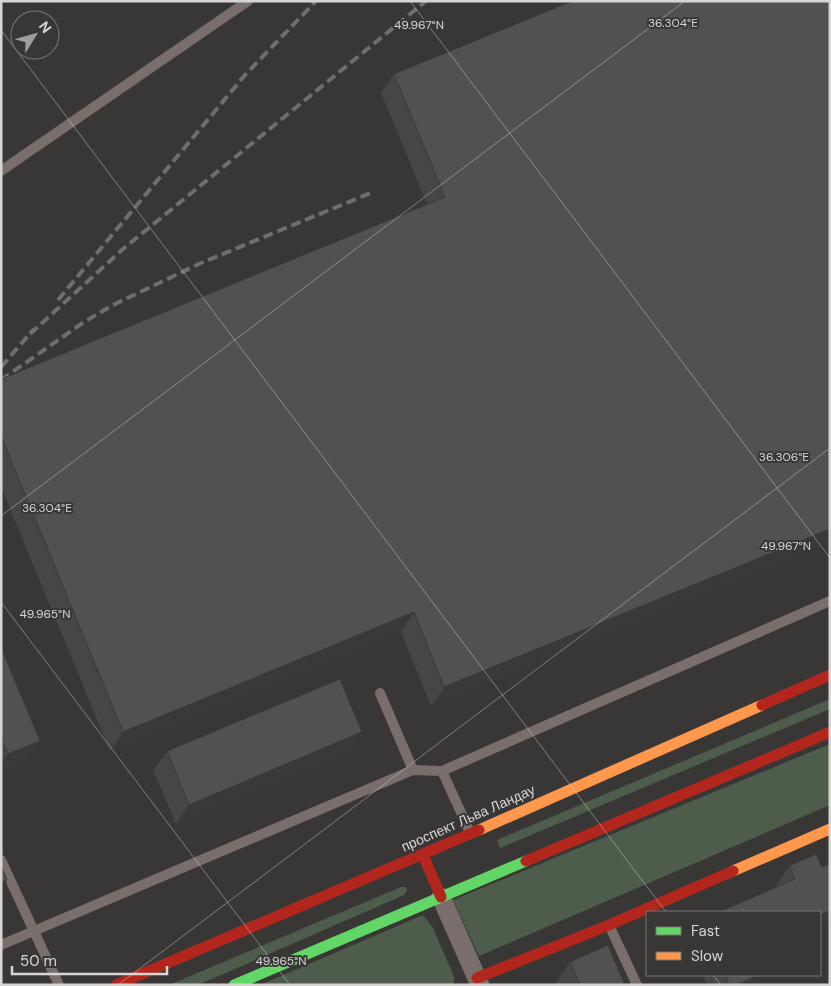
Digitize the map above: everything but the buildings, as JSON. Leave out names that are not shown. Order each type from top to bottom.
[{"type":"main road","name":"проспект Льва Ландау","points":[[116,985],[422,855],[830,675]]},
{"type":"main road","points":[[234,985],[830,732]]},
{"type":"main road","points":[[478,982],[830,829]]},
{"type":"main road","points":[[422,855],[441,896]]},
{"type":"street","points":[[441,896],[478,982]]},
{"type":"lane","points":[[1,171],[248,1]]},
{"type":"lane","points":[[1,945],[413,770],[442,771],[830,602]]},
{"type":"lane","points":[[380,693],[413,770]]},
{"type":"lane","points":[[442,771],[471,833]]},
{"type":"lane","points":[[1,860],[59,985]]},
{"type":"lane","points":[[609,925],[637,985]]},
{"type":"green space","points":[[830,699],[830,709],[500,848],[497,840]]},
{"type":"green space","points":[[830,744],[830,805],[479,956],[453,900]]},
{"type":"green space","points":[[401,887],[406,887],[407,891],[404,895],[198,985],[169,985]]},
{"type":"green space","points":[[423,915],[433,928],[454,977],[454,985],[260,985]]},
{"type":"railway","points":[[58,300],[245,75],[316,1]]},
{"type":"railway","points":[[30,334],[123,249],[426,1]]},
{"type":"railway","points":[[1,380],[84,322],[113,305],[201,263],[373,192]]},
{"type":"railway","points":[[1,367],[34,329]]},
{"type":"traffic: fast","points":[[234,985],[526,861]]},
{"type":"traffic: slow","points":[[479,830],[762,705]]},
{"type":"traffic: slow","points":[[733,871],[830,829]]},
{"type":"traffic: jam","points":[[762,705],[830,675]]},
{"type":"traffic: jam","points":[[526,861],[830,732]]},
{"type":"traffic: jam","points":[[116,985],[479,830]]},
{"type":"traffic: jam","points":[[423,855],[441,897]]},
{"type":"traffic: jam","points":[[477,978],[609,925],[733,871]]}]
